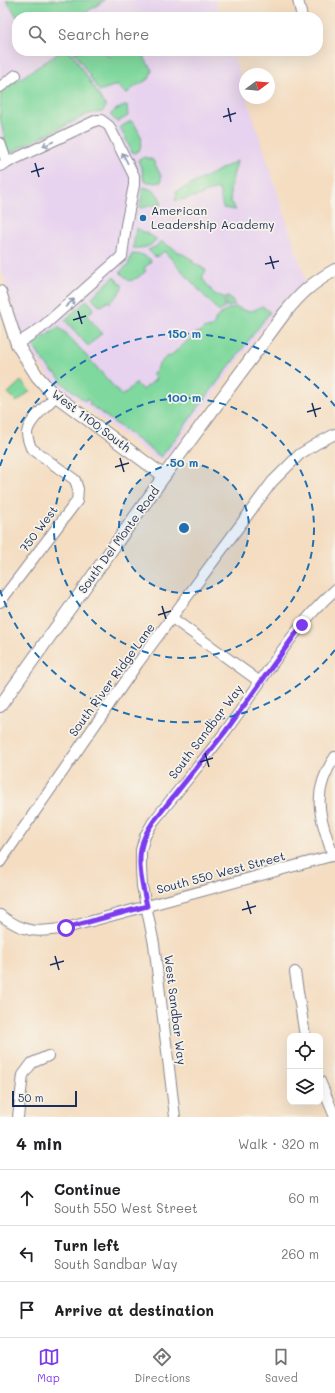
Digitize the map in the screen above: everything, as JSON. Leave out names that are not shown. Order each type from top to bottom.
[{"type":"street","points":[[298,0],[301,12]]},
{"type":"street","points":[[0,87],[16,75]]},
{"type":"street","points":[[0,143],[3,165],[97,120],[101,120],[109,126],[134,176],[134,185],[126,225],[122,256],[41,328],[17,344]]},
{"type":"street","name":"South Del Monte Road","points":[[0,706],[164,476],[298,297],[316,281],[335,270]]},
{"type":"street","name":"West 1100 South","points":[[0,292],[17,344],[37,376],[56,396],[164,476]]},
{"type":"street","name":"750 West","points":[[0,602],[77,501],[78,489],[75,480],[32,448],[28,440],[27,432],[30,424],[56,396]]},
{"type":"street","name":"South River Ridge Lane","points":[[0,862],[138,664],[272,482],[300,454],[335,434]]},
{"type":"street","name":"South Sandbar Way","points":[[147,906],[142,886],[140,850],[145,836],[153,822],[225,732],[302,625],[320,603],[335,590]]},
{"type":"street","points":[[172,618],[260,682]]},
{"type":"street","points":[[334,855],[322,822],[319,798],[321,783],[327,768],[335,756]]},
{"type":"street","name":"South 550 West Street","points":[[0,915],[20,928],[46,932],[66,928],[334,855]]},
{"type":"street","name":"West Sandbar Way","points":[[147,906],[154,944],[175,1117]]},
{"type":"street","points":[[295,972],[305,1033]]},
{"type":"street","points":[[18,1117],[23,1074],[32,1063],[48,1056]]},
{"type":"street","points":[[323,1088],[335,1117]]},
{"type":"shaded area","name":"American Leadership Academy","points":[[0,0],[216,0],[220,12],[12,12],[12,56],[234,56],[239,73],[239,104],[249,104],[306,281],[281,304],[164,460],[156,460],[54,382],[32,354],[16,318],[0,265]]},
{"type":"green space","points":[[6,0],[105,0],[87,12],[14,12]]},
{"type":"green space","points":[[54,56],[74,56],[106,107],[102,112],[88,114],[8,154],[0,118],[1,91]]},
{"type":"green space","points":[[77,56],[143,56],[152,70],[149,79],[136,86],[126,94],[118,86],[99,91]]},
{"type":"green space","points":[[127,105],[128,116],[117,122],[110,115],[115,110]]},
{"type":"green space","points":[[131,121],[134,123],[142,138],[140,149],[135,153],[132,152],[120,127]]},
{"type":"green space","points":[[145,157],[153,160],[161,176],[161,182],[156,183],[144,181],[138,160]]},
{"type":"green space","points":[[237,161],[230,193],[232,205],[236,210],[223,208],[219,189],[203,193],[203,195],[176,201],[176,192]]},
{"type":"green space","points":[[143,187],[155,192],[162,204],[140,208]]},
{"type":"green space","points":[[136,228],[157,239],[146,247],[133,248]]},
{"type":"green space","points":[[160,241],[193,260],[192,262],[206,270],[202,278],[214,294],[224,297],[225,307],[219,312],[164,251],[158,257],[155,257],[148,250],[157,246]]},
{"type":"green space","points":[[132,254],[143,255],[151,260],[150,263],[144,268],[146,271],[136,279],[135,278],[129,281],[120,272],[128,265]]},
{"type":"green space","points":[[114,277],[123,286],[121,288],[122,289],[110,303],[108,301],[102,306],[99,306],[92,297]]},
{"type":"green space","points":[[226,296],[230,298],[235,305],[227,307]]},
{"type":"green space","points":[[87,300],[93,307],[92,311],[87,315],[102,333],[88,346],[65,320]]},
{"type":"green space","points":[[262,306],[270,312],[161,457],[89,404],[90,402],[87,399],[85,401],[60,381],[61,380],[55,373],[53,373],[41,358],[33,345],[58,327],[68,335],[122,396],[136,383],[143,390],[156,379],[152,374],[157,370],[156,368],[159,366],[158,365],[167,356],[169,357],[204,328],[210,328],[215,324],[215,319],[226,310],[237,307],[250,311],[256,310]]},
{"type":"green space","points":[[21,381],[30,391],[17,402],[8,393]]},
{"type":"place","name":"American Leadership Academy","points":[[143,218]]},
{"type":"route","points":[[66,928],[147,906],[142,886],[140,850],[145,836],[153,822],[225,732],[302,625]]}]
